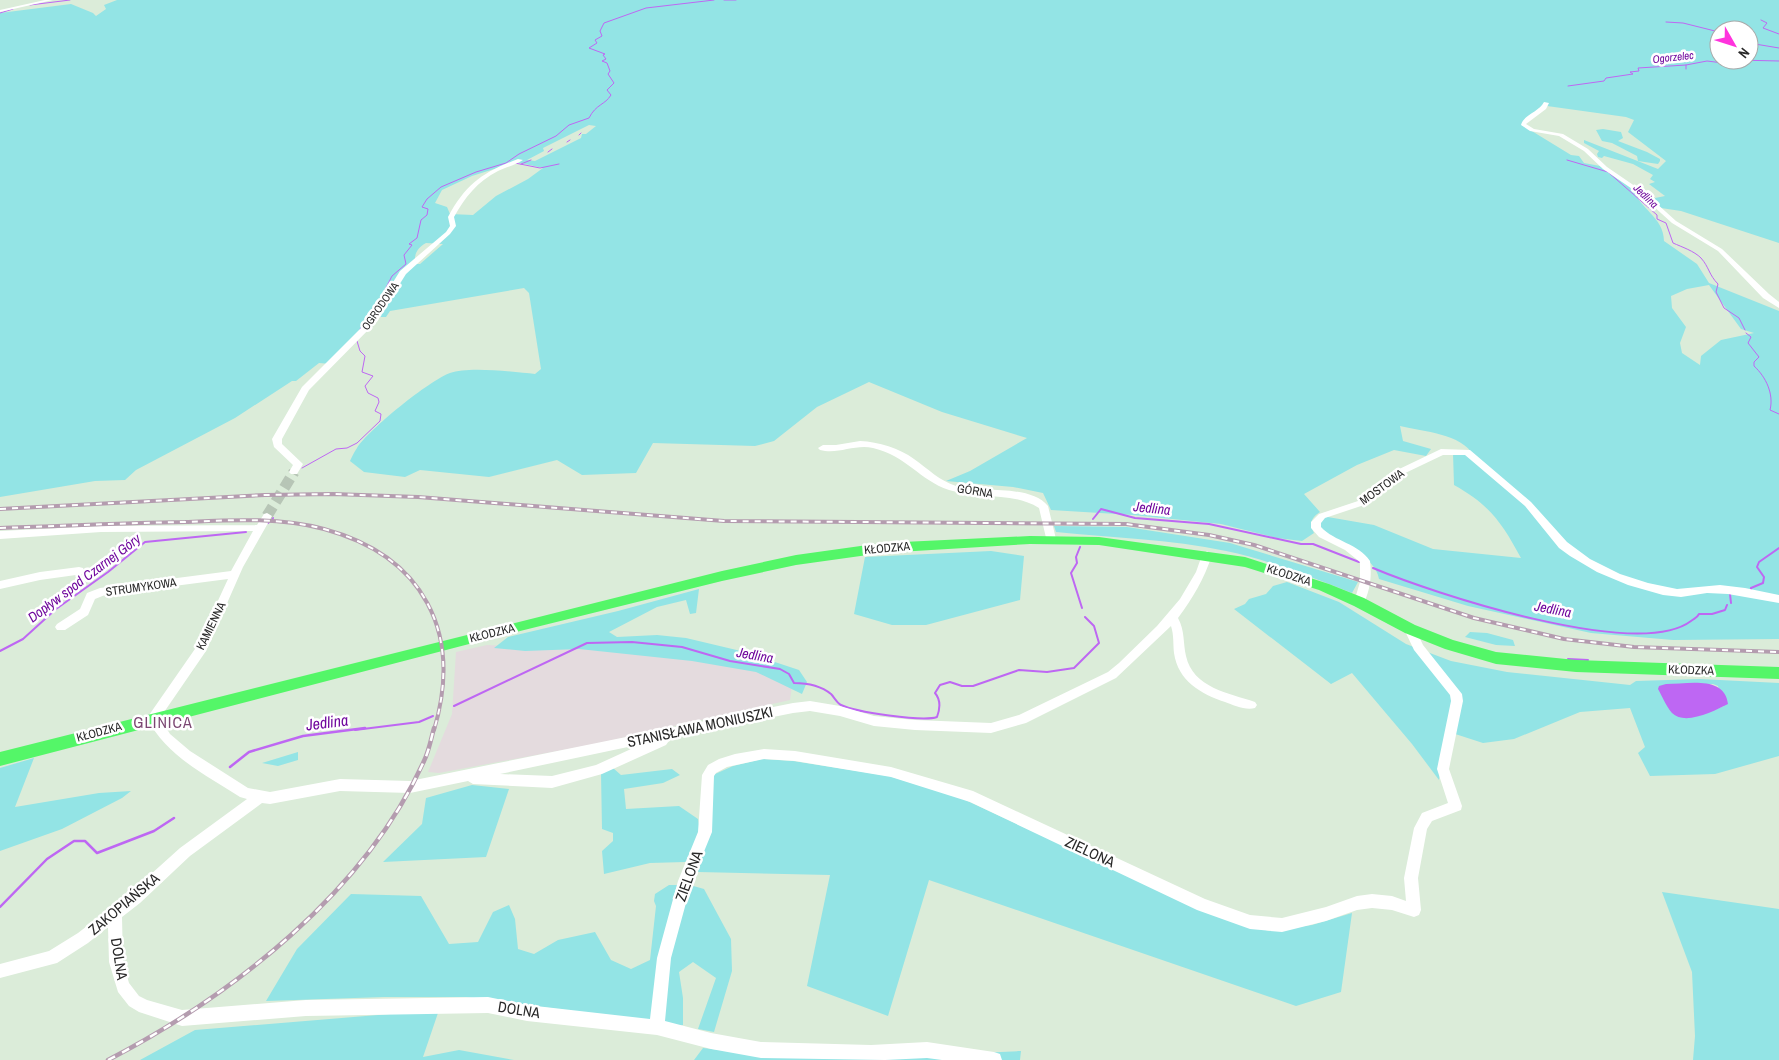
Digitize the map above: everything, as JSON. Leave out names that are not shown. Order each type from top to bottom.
[{"type":"main road","name":"KŁODZKA","points":[[0,759],[153,718],[722,576],[840,552],[900,546],[1051,539],[1099,541],[1206,555],[1284,572],[1359,602],[1410,629],[1450,645],[1496,658],[1538,664],[1779,672]]},
{"type":"street","points":[[0,10],[51,0]]},
{"type":"street","points":[[1546,103],[1546,106],[1525,121],[1524,127],[1561,135],[1572,140],[1595,156],[1605,168],[1638,191],[1674,222],[1720,250],[1766,296],[1779,306]]},
{"type":"street","name":"OGRODOWA","points":[[294,472],[298,464],[277,445],[277,439],[305,389],[372,320],[403,273],[444,238],[453,226],[451,217],[472,184],[490,172],[520,160]]},
{"type":"street","name":"GÓRNA","points":[[823,448],[829,450],[863,444],[886,448],[908,457],[941,483],[953,488],[975,493],[1028,497],[1043,506],[1051,539]]},
{"type":"street","name":"MOSTOWA","points":[[1359,602],[1366,587],[1366,561],[1345,545],[1326,538],[1316,528],[1316,522],[1322,516],[1367,501],[1396,474],[1442,452],[1467,452],[1483,468],[1528,504],[1561,543],[1574,554],[1590,563],[1645,586],[1679,594],[1712,589],[1748,593],[1779,600]]},
{"type":"street","points":[[0,535],[100,529],[259,528],[268,516]]},
{"type":"street","name":"KAMIENNA","points":[[153,718],[202,648],[235,574],[259,528]]},
{"type":"street","name":"STANISŁAWA MONIUSZKI","points":[[153,718],[166,738],[186,755],[245,793],[260,797],[279,797],[340,785],[410,787],[810,706],[840,711],[874,721],[899,724],[991,728],[1022,719],[1112,675],[1124,666],[1171,618],[1188,595],[1204,565],[1206,555]]},
{"type":"street","points":[[0,585],[79,571]]},
{"type":"street","name":"STRUMYKOWA","points":[[61,627],[84,612],[91,596],[104,591],[235,574]]},
{"type":"street","points":[[1171,618],[1177,625],[1180,657],[1188,672],[1197,683],[1218,697],[1251,705]]},
{"type":"street","name":"ZIELONA","points":[[657,1027],[664,958],[681,881],[705,832],[708,776],[712,769],[723,763],[743,757],[764,754],[795,756],[891,772],[973,797],[1202,905],[1250,922],[1282,925],[1326,914],[1357,903],[1372,901],[1392,903],[1414,910],[1411,878],[1421,828],[1427,817],[1456,806],[1443,769],[1457,701],[1456,694],[1418,647],[1410,629]]},
{"type":"street","points":[[459,777],[552,782],[598,770],[662,741],[667,734]]},
{"type":"street","name":"ZAKOPIAŃSKA","points":[[0,971],[52,958],[83,938],[115,915],[185,852],[260,797]]},
{"type":"street","name":"DOLNA","points":[[115,915],[116,962],[124,987],[134,1001],[144,1007],[182,1018],[306,1008],[488,1005],[527,1013],[657,1027],[711,1041],[761,1050],[871,1053],[927,1050],[994,1060]]},
{"type":"shaded area","points":[[117,0],[1779,0],[1779,243],[1681,211],[1661,208],[1650,199],[1665,196],[1649,184],[1655,182],[1650,179],[1653,175],[1633,164],[1604,156],[1602,158],[1598,157],[1599,151],[1584,143],[1584,140],[1658,169],[1666,161],[1628,132],[1634,120],[1626,117],[1547,106],[1522,125],[1571,155],[1579,156],[1584,163],[1600,166],[1633,188],[1640,202],[1656,219],[1663,233],[1664,241],[1697,264],[1709,283],[1779,311],[1779,639],[1673,640],[1591,633],[1468,606],[1379,579],[1371,563],[1363,556],[1316,528],[1322,516],[1374,525],[1433,549],[1521,558],[1508,535],[1494,516],[1477,500],[1454,485],[1453,453],[1474,456],[1468,448],[1451,438],[1400,426],[1403,441],[1431,449],[1426,456],[1394,450],[1357,465],[1304,494],[1320,512],[1312,521],[1314,533],[1302,541],[1277,538],[1221,524],[1133,515],[1051,510],[1043,493],[1013,487],[946,481],[970,471],[1027,438],[942,412],[869,382],[817,407],[774,441],[755,446],[653,443],[636,473],[582,475],[557,460],[489,477],[420,470],[405,477],[364,472],[350,461],[363,440],[386,418],[441,377],[450,373],[468,370],[535,374],[541,369],[529,293],[524,288],[390,311],[386,317],[376,317],[331,364],[319,363],[296,381],[292,381],[235,418],[136,470],[125,480],[95,481],[0,497],[0,13],[71,4],[96,16],[106,9],[104,5]],"holes":[[[589,125],[596,126],[586,134],[582,134],[581,138],[535,161],[527,160],[544,151],[543,148]],[[516,162],[543,168],[528,179],[496,196],[473,215],[450,214],[447,207],[435,203],[442,190],[472,176]],[[426,243],[443,244],[420,264],[415,264],[418,249]],[[1709,285],[1741,329],[1754,333],[1721,340],[1701,356],[1700,365],[1682,353],[1680,343],[1686,327],[1672,308],[1671,296],[1687,289]]]},
{"type":"shaded area","points":[[1603,129],[1621,132],[1623,138],[1618,141],[1647,152],[1660,159],[1660,161],[1658,164],[1638,161],[1637,156],[1612,143],[1602,141],[1596,130]]},
{"type":"shaded area","points":[[1054,526],[1127,527],[1230,543],[1358,582],[1352,593],[1274,564],[1226,551],[1162,541],[1056,532]]},
{"type":"shaded area","points":[[991,551],[1024,556],[1020,600],[926,625],[892,625],[854,614],[865,557]]},
{"type":"shaded area","points":[[1287,582],[1339,602],[1406,644],[1451,661],[1507,672],[1630,685],[1636,681],[1700,679],[1779,683],[1779,756],[1715,774],[1650,776],[1638,753],[1645,747],[1630,708],[1580,712],[1514,739],[1483,743],[1446,731],[1439,780],[1412,744],[1352,673],[1331,684],[1234,609],[1245,604],[1249,599],[1266,594],[1273,586]],"holes":[[[1666,684],[1713,684],[1718,686],[1724,706],[1692,717],[1679,716],[1673,713]]]},
{"type":"shaded area","points":[[699,589],[696,613],[690,614],[686,600],[657,607],[609,632],[617,637],[657,635],[686,638],[745,652],[799,670],[807,682],[802,694],[756,672],[692,661],[579,649],[525,651],[494,648],[508,637],[618,611]]},
{"type":"shaded area","points":[[1470,632],[1487,633],[1513,640],[1515,646],[1496,645],[1465,637]]},
{"type":"shaded area","points":[[487,645],[665,652],[782,677],[792,686],[790,700],[595,744],[439,773],[428,772],[452,714],[456,652]]},
{"type":"shaded area","points":[[1704,683],[1713,685],[1725,695],[1728,704],[1700,716],[1692,718],[1678,717],[1672,713],[1658,689],[1659,686],[1666,684]]},
{"type":"shaded area","points":[[298,752],[298,760],[278,766],[262,763]]},
{"type":"shaded area","points":[[34,758],[15,807],[99,793],[131,791],[122,798],[62,829],[0,851],[0,768]]},
{"type":"shaded area","points":[[762,759],[793,761],[889,776],[961,798],[1209,913],[1269,931],[1312,925],[1352,913],[1341,992],[1296,1006],[929,880],[888,1016],[807,986],[830,875],[698,872],[711,822],[713,775],[733,766]]},
{"type":"shaded area","points":[[613,768],[621,775],[672,769],[680,775],[663,783],[624,789],[626,809],[679,806],[698,819],[699,843],[685,862],[650,863],[604,874],[602,851],[613,841],[613,833],[602,829],[601,773]]},
{"type":"shaded area","points":[[472,785],[509,789],[486,857],[383,862],[422,824],[426,798]]},
{"type":"shaded area","points":[[669,885],[690,885],[704,889],[731,939],[732,971],[714,1032],[698,1029],[716,978],[693,962],[679,972],[683,998],[683,1025],[669,1028],[610,1016],[466,997],[384,997],[266,1001],[297,949],[351,894],[421,896],[449,944],[478,942],[493,912],[509,905],[515,919],[518,949],[534,954],[558,940],[595,932],[611,960],[631,969],[650,960],[656,906],[654,901],[655,894]]},
{"type":"shaded area","points":[[1662,892],[1779,909],[1779,1060],[1693,1060],[1695,1036],[1692,972]]},
{"type":"shaded area","points":[[439,1010],[423,1057],[459,1050],[514,1060],[140,1060],[195,1030]]},
{"type":"shaded area","points":[[703,1048],[822,1056],[1021,1051],[1020,1060],[694,1060]]},
{"type":"waterway","points":[[30,5],[70,0]]},
{"type":"waterway","name":"Dopływ spod Czarnej Góry","points":[[360,329],[372,315],[392,276],[406,264],[404,255],[412,245],[409,244],[417,238],[421,220],[427,215],[428,209],[422,207],[427,199],[441,187],[476,172],[506,163],[519,154],[556,136],[569,125],[589,118],[609,98],[611,95],[607,90],[614,83],[608,74],[610,71],[607,63],[602,61],[606,59],[603,55],[605,54],[589,48],[597,43],[595,40],[602,36],[600,31],[604,23],[646,8],[714,0]]},
{"type":"waterway","name":"Dopływ spod Czarnej Góry","points":[[724,0],[736,0]]},
{"type":"waterway","points":[[0,13],[13,9]]},
{"type":"waterway","points":[[1761,20],[1767,23],[1763,28],[1779,34]]},
{"type":"waterway","points":[[1666,22],[1683,23],[1709,30]]},
{"type":"waterway","points":[[1759,45],[1779,48]]},
{"type":"waterway","name":"Ogorzelec","points":[[1686,65],[1709,61]]},
{"type":"waterway","name":"Ogorzelec","points":[[1759,61],[1779,61]]},
{"type":"waterway","name":"Ogorzelec","points":[[1568,86],[1604,81],[1606,78],[1633,74],[1630,72],[1639,71],[1638,68],[1686,65]]},
{"type":"waterway","points":[[548,152],[552,149]]},
{"type":"waterway","points":[[521,164],[531,160]]},
{"type":"waterway","name":"Jedlina","points":[[1567,160],[1608,172],[1657,215],[1657,219],[1666,223],[1673,243],[1695,253],[1704,261],[1718,284],[1716,292],[1724,308],[1739,318],[1745,330]]},
{"type":"waterway","points":[[515,163],[540,168],[559,164]]},
{"type":"waterway","name":"Jedlina","points":[[1746,333],[1751,337],[1748,343],[1759,357],[1754,362],[1754,366],[1762,375],[1770,392],[1770,410],[1779,414]]},
{"type":"waterway","name":"Dopływ spod Czarnej Góry","points":[[302,468],[336,449],[347,448],[357,443],[380,421],[381,414],[375,411],[379,402],[378,398],[368,393],[365,386],[373,376],[362,372],[365,356],[360,351],[357,341]]},
{"type":"waterway","name":"Jedlina","points":[[1093,519],[1101,509],[1135,518],[1209,524],[1301,544],[1313,544],[1359,562]]},
{"type":"waterway","name":"Dopływ spod Czarnej Góry","points":[[268,523],[273,518]]},
{"type":"waterway","name":"Dopływ spod Czarnej Góry","points":[[0,651],[23,639],[56,609],[108,572],[145,542],[246,532]]},
{"type":"waterway","name":"Jedlina","points":[[1080,547],[1076,557],[1077,563],[1071,573],[1082,608]]},
{"type":"waterway","name":"Jedlina","points":[[1751,590],[1751,588],[1763,583],[1764,577],[1757,567],[1759,562],[1779,548]]},
{"type":"waterway","name":"Jedlina","points":[[1373,568],[1440,592],[1534,619],[1583,628],[1627,633],[1665,631],[1691,621],[1699,614],[1712,614],[1725,610],[1727,605]]},
{"type":"waterway","name":"Jedlina","points":[[1730,594],[1731,603]]},
{"type":"waterway","name":"Jedlina","points":[[454,706],[587,643],[632,642],[682,647],[730,661],[780,669],[789,674],[794,683],[809,684],[822,688],[840,704],[860,711],[889,716],[937,717],[939,702],[935,693],[940,685],[950,682],[962,686],[973,686],[1019,670],[1047,672],[1074,668],[1099,643],[1094,626],[1085,617]]},
{"type":"waterway","points":[[1568,659],[1588,660]]},
{"type":"waterway","name":"Jedlina","points":[[355,730],[419,722],[433,716]]},
{"type":"waterway","name":"Jedlina","points":[[230,767],[249,752],[303,736],[365,728]]},
{"type":"waterway","name":"Jedlina","points":[[0,907],[47,859],[74,841],[85,841],[97,853],[154,831],[174,818]]},
{"type":"tunnel","points":[[267,516],[294,472]]},
{"type":"railway","points":[[0,509],[265,495],[333,494],[418,497],[724,521],[1126,524],[1209,535],[1254,545],[1474,618],[1564,639],[1634,647],[1779,652]]},
{"type":"railway","points":[[0,528],[255,520],[307,525],[359,541],[387,558],[410,579],[427,603],[438,631],[443,661],[442,695],[434,730]]},
{"type":"railway","points":[[108,1060],[155,1034],[202,1004],[247,971],[291,935],[331,896],[367,854],[399,809],[426,757],[434,728]]},
{"type":"district","name":"GLINICA","points":[[163,722]]}]
